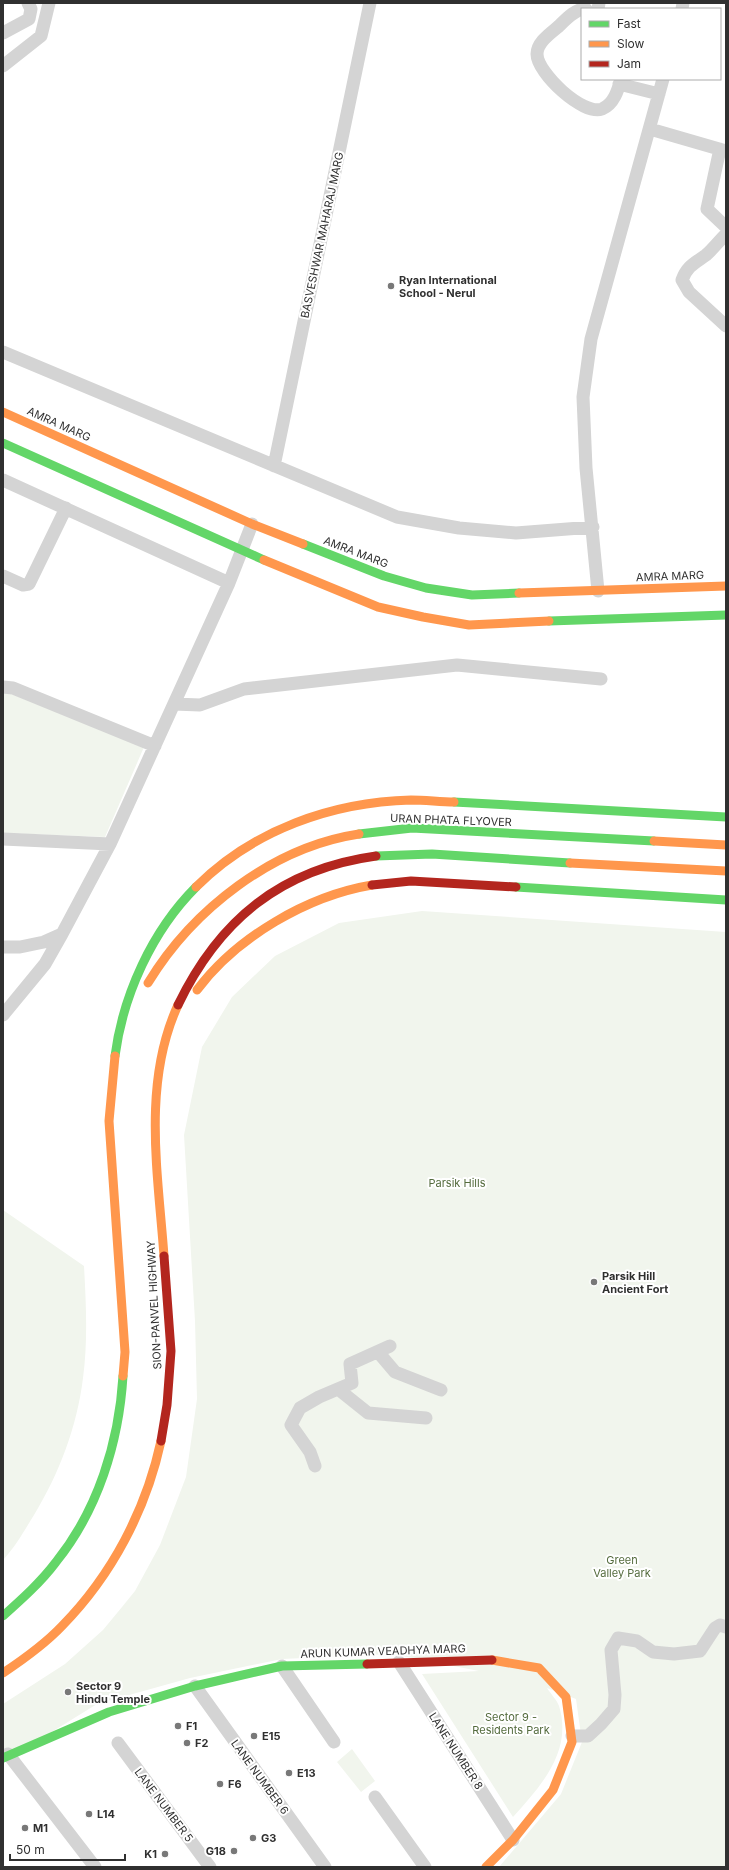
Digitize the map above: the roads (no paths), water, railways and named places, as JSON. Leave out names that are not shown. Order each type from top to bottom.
[{"type":"main road","name":"AMRA MARG","points":[[3,412],[252,524],[384,576],[426,588],[472,595],[726,586]]},
{"type":"main road","points":[[3,443],[241,551],[378,606],[423,617],[470,624],[718,614],[726,615]]},
{"type":"main road","points":[[3,1616],[35,1587],[56,1562],[74,1536],[90,1508],[103,1478],[113,1448],[120,1416],[124,1384],[125,1352],[109,1121],[119,1030],[126,1004],[138,973],[152,947],[189,894],[234,854],[261,838],[290,824],[319,814],[350,806],[412,800],[726,818]]},
{"type":"main road","name":"URAN PHATA FLYOVER","points":[[115,1062],[124,1032],[140,997],[165,956],[184,933],[249,877],[274,862],[327,840],[383,830],[412,828],[726,845]]},
{"type":"main road","points":[[158,1070],[163,1044],[182,996],[207,951],[223,932],[263,898],[292,882],[334,865],[360,858],[386,855],[438,855],[726,871]]},
{"type":"main road","points":[[158,1070],[167,1045],[190,1001],[204,980],[219,963],[236,948],[257,933],[298,909],[342,891],[380,883],[411,881],[726,900]]},
{"type":"main road","name":"SION-PANVEL HIGHWAY","points":[[3,1673],[42,1644],[68,1619],[92,1591],[113,1561],[131,1529],[146,1495],[157,1460],[165,1424],[170,1388],[171,1351],[155,1121],[158,1070]]},
{"type":"main road","name":"ARUN KUMAR VEADHYA MARG","points":[[6,1756],[109,1712],[194,1686],[282,1666],[491,1660],[539,1668],[566,1697],[572,1742],[553,1790],[513,1840],[486,1867]]},
{"type":"street","points":[[3,33],[29,19],[31,9],[28,3]]},
{"type":"street","points":[[3,66],[41,36],[50,3]]},
{"type":"street","name":"BASVESHWAR MAHARAJ MARG","points":[[274,466],[370,3]]},
{"type":"street","points":[[581,10],[573,14],[540,44],[537,53],[538,61],[542,70],[563,92],[579,103],[594,110],[601,109],[610,104],[618,91],[620,81],[659,94]]},
{"type":"street","points":[[598,591],[593,527],[586,468],[583,397],[591,339],[663,80]]},
{"type":"street","points":[[650,129],[723,150],[707,209],[726,227]]},
{"type":"street","points":[[723,242],[691,264],[685,271],[682,280],[689,292],[726,326]]},
{"type":"street","points":[[3,352],[397,516],[458,528],[516,533],[593,527]]},
{"type":"street","points":[[3,480],[229,583]]},
{"type":"street","points":[[3,576],[23,585],[28,584],[66,508]]},
{"type":"street","points":[[3,1015],[45,964],[110,844],[229,583],[252,524]]},
{"type":"street","points":[[174,704],[200,705],[244,689],[457,665],[601,679]]},
{"type":"street","points":[[3,687],[13,688],[155,746]]},
{"type":"street","points":[[3,840],[110,844]]},
{"type":"street","points":[[3,947],[20,947],[44,942],[62,934]]},
{"type":"street","points":[[314,1466],[310,1452],[291,1425],[300,1408],[352,1383],[350,1364],[390,1346]]},
{"type":"street","points":[[378,1352],[395,1372],[441,1390]]},
{"type":"street","points":[[338,1389],[368,1413],[426,1418]]},
{"type":"street","points":[[572,1736],[588,1736],[614,1709],[615,1695],[611,1650],[618,1638],[637,1641],[653,1652],[674,1654],[700,1651],[715,1628],[720,1625],[726,1627]]},
{"type":"street","name":"LANE NUMBER 8","points":[[399,1662],[513,1840]]},
{"type":"street","points":[[282,1666],[334,1742]]},
{"type":"street","name":"LANE NUMBER 6","points":[[194,1686],[325,1867]]},
{"type":"street","name":"LANE NUMBER 5","points":[[118,1743],[210,1867]]},
{"type":"street","points":[[6,1756],[95,1867]]},
{"type":"street","points":[[375,1797],[425,1867]]},
{"type":"place","name":"Ryan International School - Nerul","points":[[391,286]]},
{"type":"place","name":"Parsik Hill Ancient Fort","points":[[594,1282]]},
{"type":"place","name":"Sector 9 Hindu Temple","points":[[68,1692]]},
{"type":"place","name":"F1","points":[[178,1726]]},
{"type":"place","name":"E15","points":[[254,1736]]},
{"type":"place","name":"F2","points":[[187,1743]]},
{"type":"place","name":"E13","points":[[289,1773]]},
{"type":"place","name":"F6","points":[[220,1784]]},
{"type":"place","name":"L14","points":[[89,1814]]},
{"type":"place","name":"M1","points":[[25,1828]]},
{"type":"place","name":"G3","points":[[253,1838]]},
{"type":"place","name":"G18","points":[[234,1851]]},
{"type":"place","name":"K1","points":[[165,1854]]},
{"type":"park label","name":"Parsik Hills","points":[[457,1183]]},
{"type":"park label","name":"Green Valley Park","points":[[622,1566]]},
{"type":"park label","name":"Sector 9 - Residents Park","points":[[511,1723]]}]
